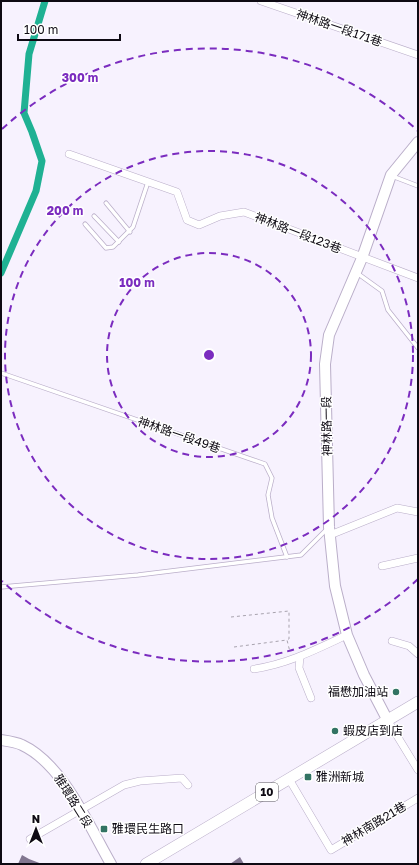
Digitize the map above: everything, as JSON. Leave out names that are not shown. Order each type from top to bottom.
[{"type":"main road","name":"10","points":[[146,864],[418,702]]},
{"type":"street","name":"神林路一段171巷","points":[[261,1],[418,55]]},
{"type":"street","name":"神林路一段","points":[[388,721],[364,675],[347,635],[335,586],[329,531],[325,372],[326,347],[333,326],[362,258],[391,175],[418,142]]},
{"type":"street","name":"神林路一段123巷","points":[[69,154],[177,192],[187,220],[199,224],[220,216],[244,212],[362,258]]},
{"type":"street","points":[[362,258],[418,278]]},
{"type":"street","points":[[329,531],[397,508],[418,512]]},
{"type":"street","points":[[382,566],[418,558]]},
{"type":"street","points":[[254,669],[276,666],[300,657],[347,635]]},
{"type":"street","points":[[392,641],[409,646],[418,654]]},
{"type":"street","points":[[300,657],[299,668],[311,698]]},
{"type":"street","points":[[388,721],[418,770]]},
{"type":"street","name":"雅環路二段","points":[[1,740],[22,745],[43,760],[53,770],[80,810],[111,864]]},
{"type":"street","points":[[30,839],[124,785],[182,778],[188,785]]},
{"type":"street","name":"神林南路21巷","points":[[289,779],[331,850],[418,798]]},
{"type":"lane","points":[[391,175],[418,186]]},
{"type":"lane","points":[[85,224],[106,248],[113,247],[130,232],[148,182]]},
{"type":"lane","points":[[106,203],[130,232]]},
{"type":"lane","points":[[94,216],[119,242]]},
{"type":"lane","points":[[356,272],[382,291],[388,310],[418,348]]},
{"type":"lane","name":"神林路一段49巷","points":[[1,373],[265,464],[272,478],[268,495],[272,518],[286,556]]},
{"type":"lane","points":[[1,587],[138,575],[301,555],[329,531]]},
{"type":"path","points":[[231,617],[288,611],[289,639],[287,640],[292,660]]},
{"type":"path","points":[[234,647],[287,640]]},
{"type":"building","points":[[22,855],[29,859],[42,864],[18,864]]},
{"type":"building","points":[[240,857],[244,864],[230,864]]},
{"type":"waterway","points":[[1,273],[36,191],[42,161],[24,113],[29,54],[45,1]]},
{"type":"place","name":"福懋加油站","points":[[396,692]]},
{"type":"place","name":"蝦皮店到店","points":[[335,731]]},
{"type":"place","name":"雅洲新城","points":[[308,777]]},
{"type":"place","name":"雅環民生路口","points":[[104,829]]}]
